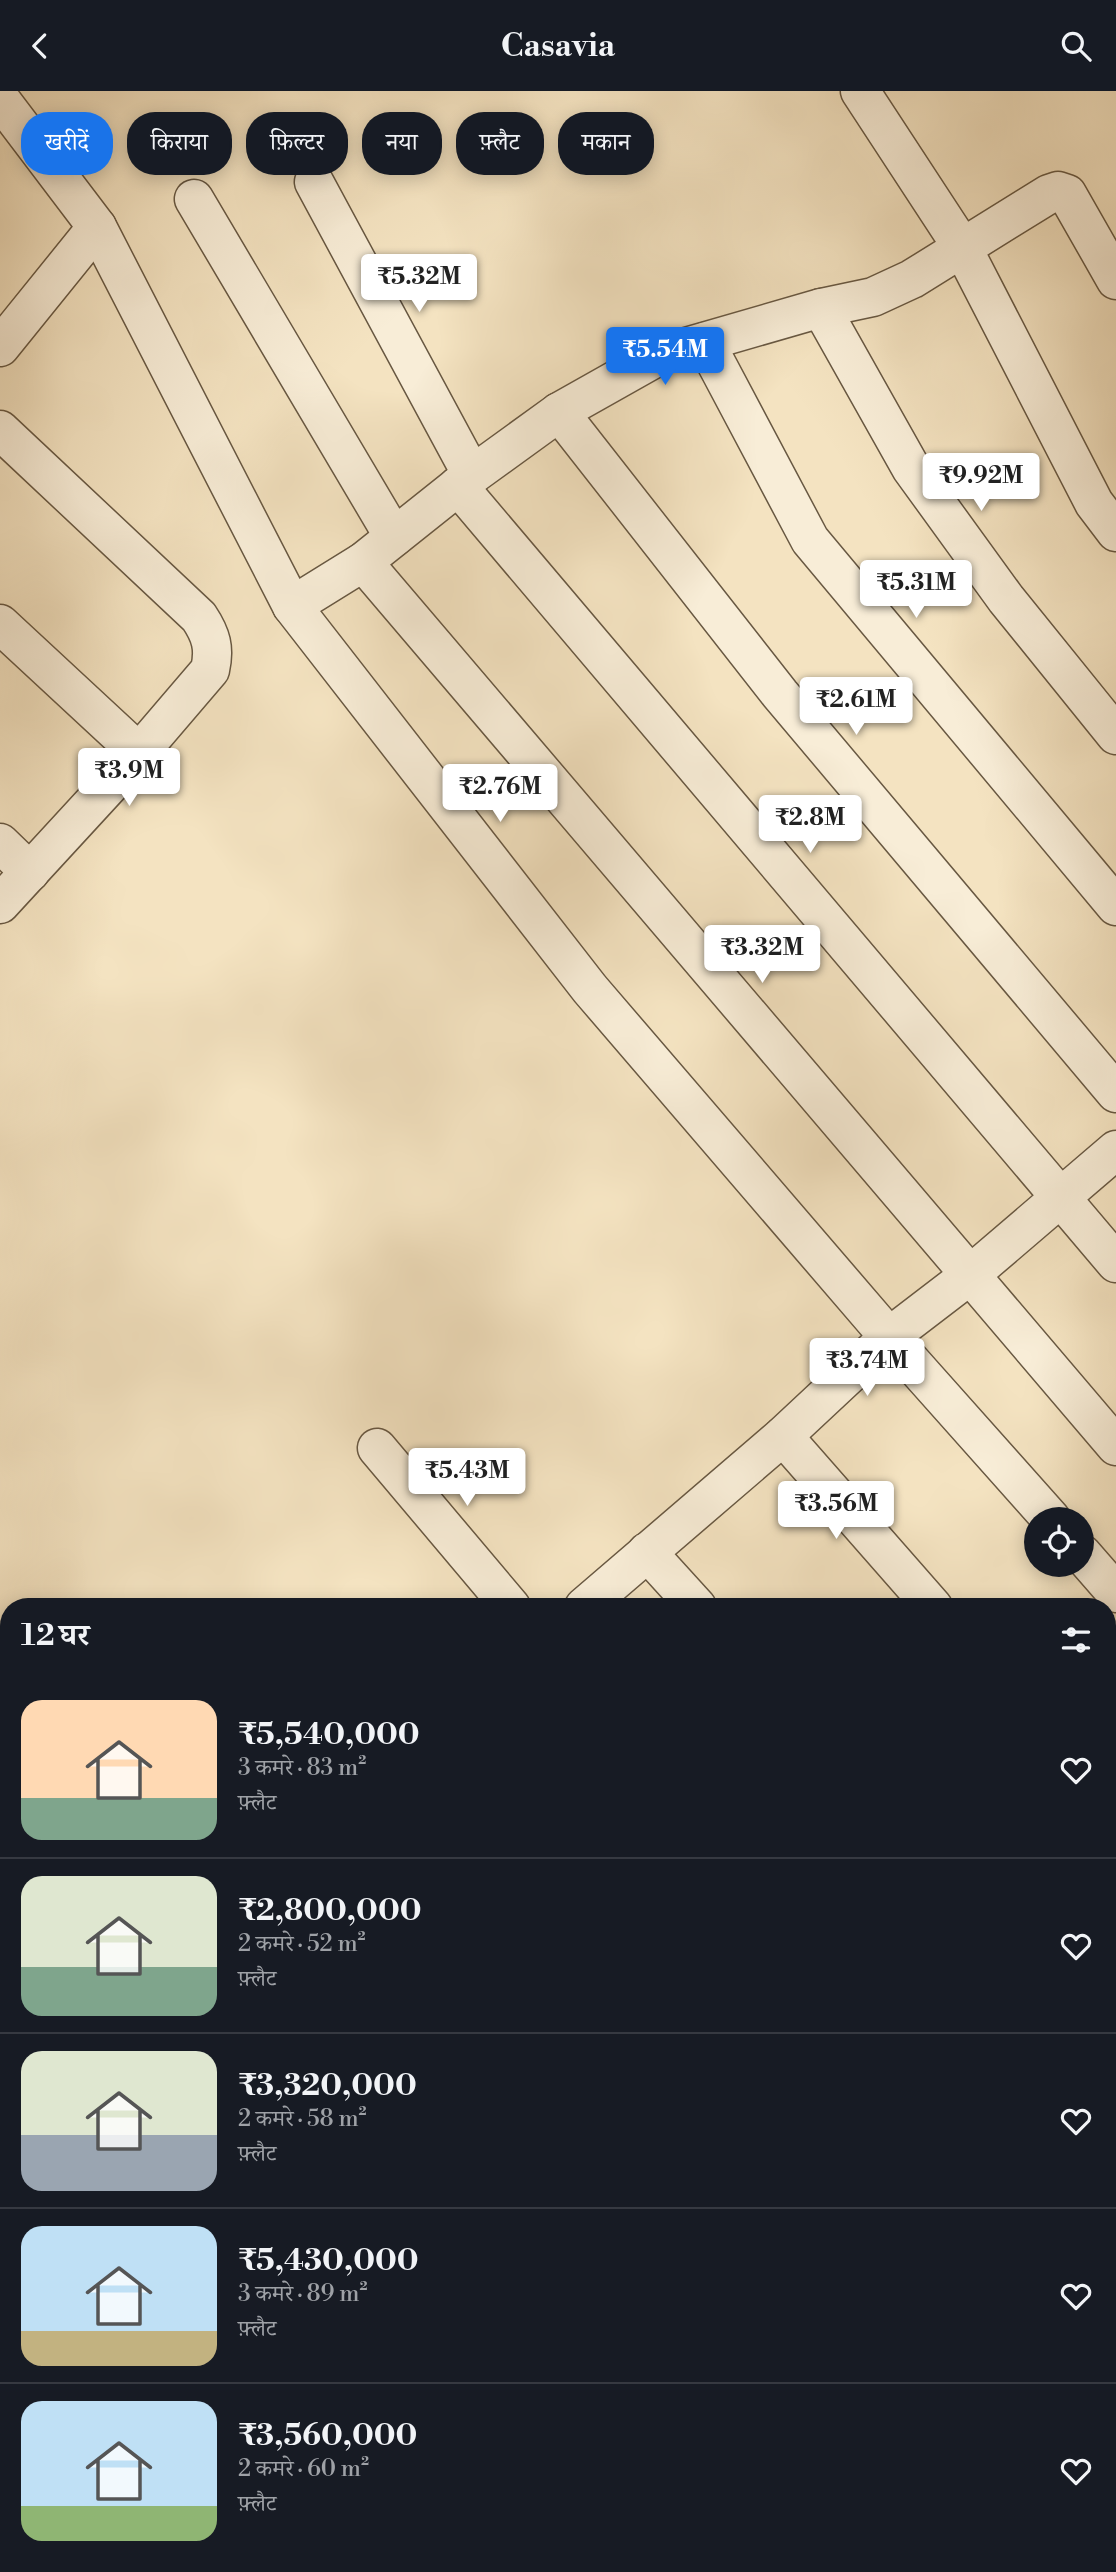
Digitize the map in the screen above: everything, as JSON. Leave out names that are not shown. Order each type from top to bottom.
[{"type":"street","points":[[860,91],[962,247],[1094,503],[1116,532]]},
{"type":"street","points":[[0,99],[97,227],[292,606],[590,989],[1040,1507]]},
{"type":"street","points":[[314,182],[465,481],[1116,1263]]},
{"type":"street","points":[[292,606],[363,562],[465,481],[559,412],[662,354],[821,308],[873,297],[912,279],[1049,194],[1062,191],[1067,194],[1116,280]]},
{"type":"street","points":[[194,199],[394,537]]},
{"type":"street","points":[[0,347],[97,227]]},
{"type":"street","points":[[821,308],[911,468],[1006,599],[1116,735]]},
{"type":"street","points":[[705,342],[810,540],[1116,906]]},
{"type":"street","points":[[559,412],[780,694],[1116,1093]]},
{"type":"street","points":[[0,429],[199,617],[209,632],[214,652],[210,670],[139,754],[0,904]]},
{"type":"street","points":[[363,562],[1116,1446]]},
{"type":"street","points":[[0,624],[139,754]]},
{"type":"street","points":[[0,842],[30,871]]},
{"type":"street","points":[[594,1598],[783,1436],[890,1337],[970,1275],[1116,1150]]},
{"type":"street","points":[[783,1436],[925,1598]]},
{"type":"street","points":[[377,1448],[503,1598]]},
{"type":"street","points":[[647,1552],[689,1598]]},
{"type":"street","points":[[1094,1567],[1116,1593]]}]
